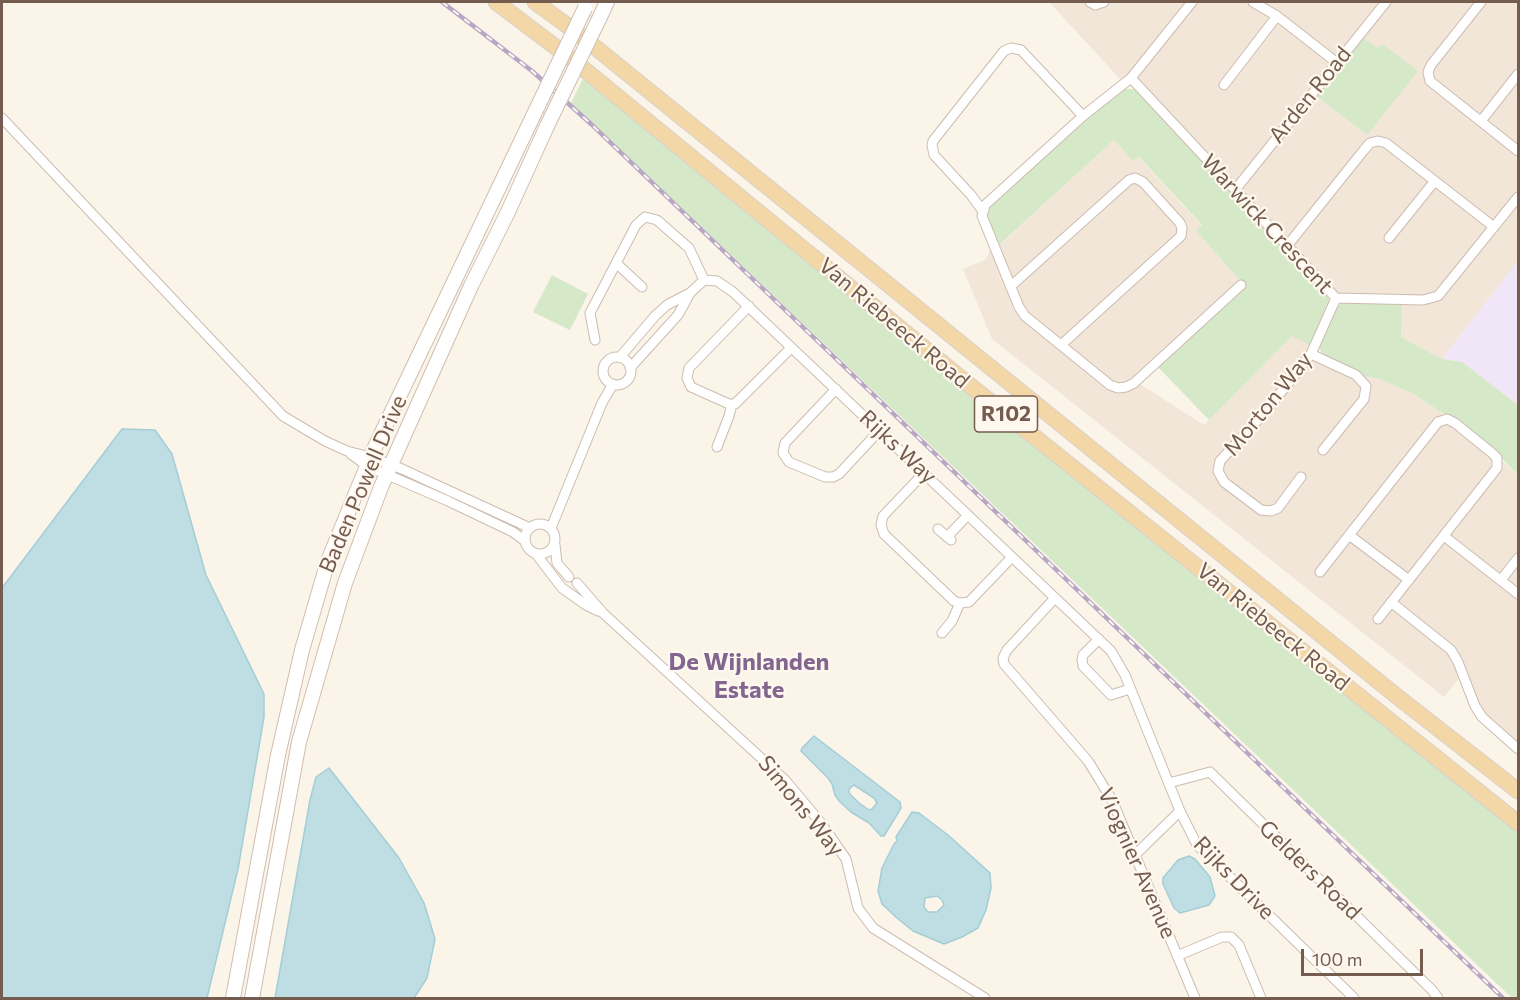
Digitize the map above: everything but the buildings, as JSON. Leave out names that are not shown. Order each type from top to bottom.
[{"type":"main road","name":"Van Riebeeck Road","points":[[496,2],[574,61],[951,370],[1518,823]]},
{"type":"main road","name":"Van Riebeeck Road","points":[[535,2],[598,50],[968,351],[1518,791]]},
{"type":"main road","name":"Baden Powell Drive","points":[[252,999],[295,761],[345,583],[388,470],[471,286],[608,2]]},
{"type":"main road","name":"Baden Powell Drive","points":[[233,999],[278,755],[302,650],[328,561],[368,462],[587,4]]},
{"type":"main road","points":[[951,370],[968,351]]},
{"type":"main road","points":[[1174,549],[1191,530]]},
{"type":"main road","points":[[1391,722],[1408,704]]},
{"type":"street","points":[[1090,2],[1095,5],[1104,2]]},
{"type":"street","points":[[982,210],[985,204],[1083,116],[1131,78],[1192,2]]},
{"type":"street","points":[[1253,2],[1277,16],[1336,62]]},
{"type":"street","name":"Arden Road","points":[[1235,190],[1386,2]]},
{"type":"street","points":[[1481,2],[1431,64],[1428,72],[1431,81],[1518,151]]},
{"type":"street","points":[[1224,86],[1277,16]]},
{"type":"street","points":[[1083,116],[1022,50],[1011,48],[1004,51],[933,141],[934,155],[982,210],[983,219],[1025,316],[1110,385],[1118,388],[1126,387],[1134,383],[1240,285]]},
{"type":"street","points":[[1481,122],[1518,74]]},
{"type":"street","name":"Warwick Crescent","points":[[1131,78],[1336,298],[1424,300],[1438,297],[1518,196]]},
{"type":"street","points":[[2,118],[283,416],[325,441],[368,462],[388,470],[530,528],[543,524],[550,528],[555,536],[555,545],[545,554],[536,554],[513,532],[388,470]]},
{"type":"street","points":[[1287,246],[1364,150],[1374,141],[1386,142],[1494,227]]},
{"type":"street","points":[[1011,286],[1129,180],[1135,178],[1143,182],[1180,223],[1182,230],[1179,238],[1061,345]]},
{"type":"street","points":[[1389,238],[1434,182]]},
{"type":"street","points":[[595,340],[590,313],[636,225],[645,217],[651,217],[689,248],[704,280],[690,293],[667,305],[620,357]]},
{"type":"street","points":[[616,263],[642,287]]},
{"type":"street","name":"Rijks Way","points":[[704,280],[717,281],[726,285],[1099,639]]},
{"type":"street","points":[[630,368],[678,315],[690,293]]},
{"type":"street","name":"Morton Way","points":[[1301,477],[1278,508],[1271,511],[1261,510],[1224,482],[1218,471],[1220,461],[1267,410],[1311,354],[1336,298]]},
{"type":"street","points":[[749,306],[691,366],[687,382],[694,389],[732,404],[739,401],[791,348]]},
{"type":"street","points":[[645,328],[656,339]]},
{"type":"street","points":[[1311,354],[1356,375],[1366,386],[1364,399],[1323,450]]},
{"type":"street","points":[[620,357],[626,360],[630,368],[629,377],[626,381],[613,384],[603,375],[603,366],[609,359],[620,357]]},
{"type":"street","points":[[550,528],[602,403],[613,384]]},
{"type":"street","points":[[836,389],[785,443],[783,450],[786,460],[825,477],[833,477],[839,474],[880,430]]},
{"type":"street","points":[[717,447],[732,404]]},
{"type":"street","points":[[1320,572],[1438,422],[1447,419],[1492,453],[1498,463],[1497,468],[1378,619]]},
{"type":"street","points":[[925,472],[883,516],[881,528],[884,534],[954,601],[960,603],[969,602],[1012,557]]},
{"type":"street","points":[[939,529],[949,539],[969,514]]},
{"type":"street","points":[[525,541],[530,528]]},
{"type":"street","points":[[1349,536],[1408,580]]},
{"type":"street","points":[[1444,536],[1518,594]]},
{"type":"street","name":"Simons Way","points":[[555,545],[558,563],[603,613],[785,780],[838,846],[850,872],[858,908],[873,928],[985,999]]},
{"type":"street","name":"Simons Way","points":[[536,554],[555,581],[571,596],[603,613]]},
{"type":"street","points":[[1501,580],[1518,558]]},
{"type":"street","name":"Viognier Avenue","points":[[1055,598],[1007,650],[1003,658],[1004,664],[1088,761],[1112,800],[1195,999]]},
{"type":"street","points":[[1391,602],[1451,650],[1482,717],[1518,749]]},
{"type":"street","points":[[942,633],[952,621],[960,603]]},
{"type":"street","points":[[1099,639],[1083,655],[1083,666],[1111,695],[1130,689]]},
{"type":"street","name":"Rijks Drive","points":[[1099,639],[1118,661],[1191,836],[1201,849],[1354,999]]},
{"type":"street","name":"Gelders Road","points":[[1169,783],[1210,772],[1432,990],[1438,999]]},
{"type":"street","points":[[1135,855],[1180,810]]},
{"type":"street","points":[[1178,956],[1222,937],[1231,937],[1239,945],[1261,999]]},
{"type":"shaded area","points":[[1049,2],[1518,2],[1518,261],[1442,359],[1401,337],[1402,300],[1335,298],[1132,79],[1120,79]]},
{"type":"shaded area","points":[[1114,140],[1133,161],[1138,157],[1202,226],[1196,231],[1243,284],[1137,381],[1143,386],[1204,425],[1293,335],[1314,347],[1311,353],[1357,375],[1379,379],[1414,394],[1518,474],[1518,750],[1490,727],[1462,675],[1444,697],[992,339],[963,269],[985,260],[990,251],[1002,243]]},
{"type":"shaded area","points":[[1518,261],[1518,405],[1462,362],[1442,359]]},
{"type":"green space","points":[[1364,38],[1377,48],[1382,44],[1418,71],[1367,135],[1317,96]]},
{"type":"green space","points":[[583,79],[1518,829],[1518,998],[1512,998],[571,103]]},
{"type":"green space","points":[[1124,89],[1133,89],[1138,92],[1328,297],[1330,306],[1312,346],[1292,336],[1209,420],[1157,366],[1245,286],[1196,231],[1202,225],[1139,157],[1133,161],[1114,140],[998,246],[987,219],[987,209],[1097,108]]},
{"type":"green space","points":[[552,275],[588,294],[570,330],[533,312]]},
{"type":"green space","points":[[1344,303],[1402,304],[1401,337],[1442,359],[1462,362],[1518,405],[1518,474],[1495,451],[1455,420],[1414,394],[1379,379],[1363,376],[1324,356],[1320,350],[1320,343],[1336,306]]},
{"type":"water","points":[[122,429],[155,430],[172,454],[206,575],[264,694],[264,717],[238,869],[207,998],[2,998],[2,588]]},
{"type":"water","points":[[814,736],[900,802],[901,808],[884,836],[881,836],[869,823],[840,802],[828,778],[801,751]],"holes":[[[854,785],[874,798],[877,803],[869,810],[849,793],[849,789]]]},
{"type":"water","points":[[329,768],[399,858],[424,903],[435,939],[427,978],[414,998],[275,998],[310,800],[316,777]]},
{"type":"water","points":[[912,812],[919,813],[948,835],[990,873],[991,888],[986,910],[978,928],[944,944],[913,931],[882,904],[878,891],[882,868],[897,841],[896,837]],"holes":[[[937,896],[944,905],[937,912],[928,912],[924,907],[925,898]]]},
{"type":"water","points":[[1189,856],[1195,859],[1210,877],[1215,896],[1209,905],[1180,913],[1174,908],[1163,884],[1163,878],[1178,860]]},
{"type":"railway","points":[[442,2],[532,71],[591,124],[1503,998]]},
{"type":"district","name":"De Wijnlanden Estate","points":[[749,676]]}]
